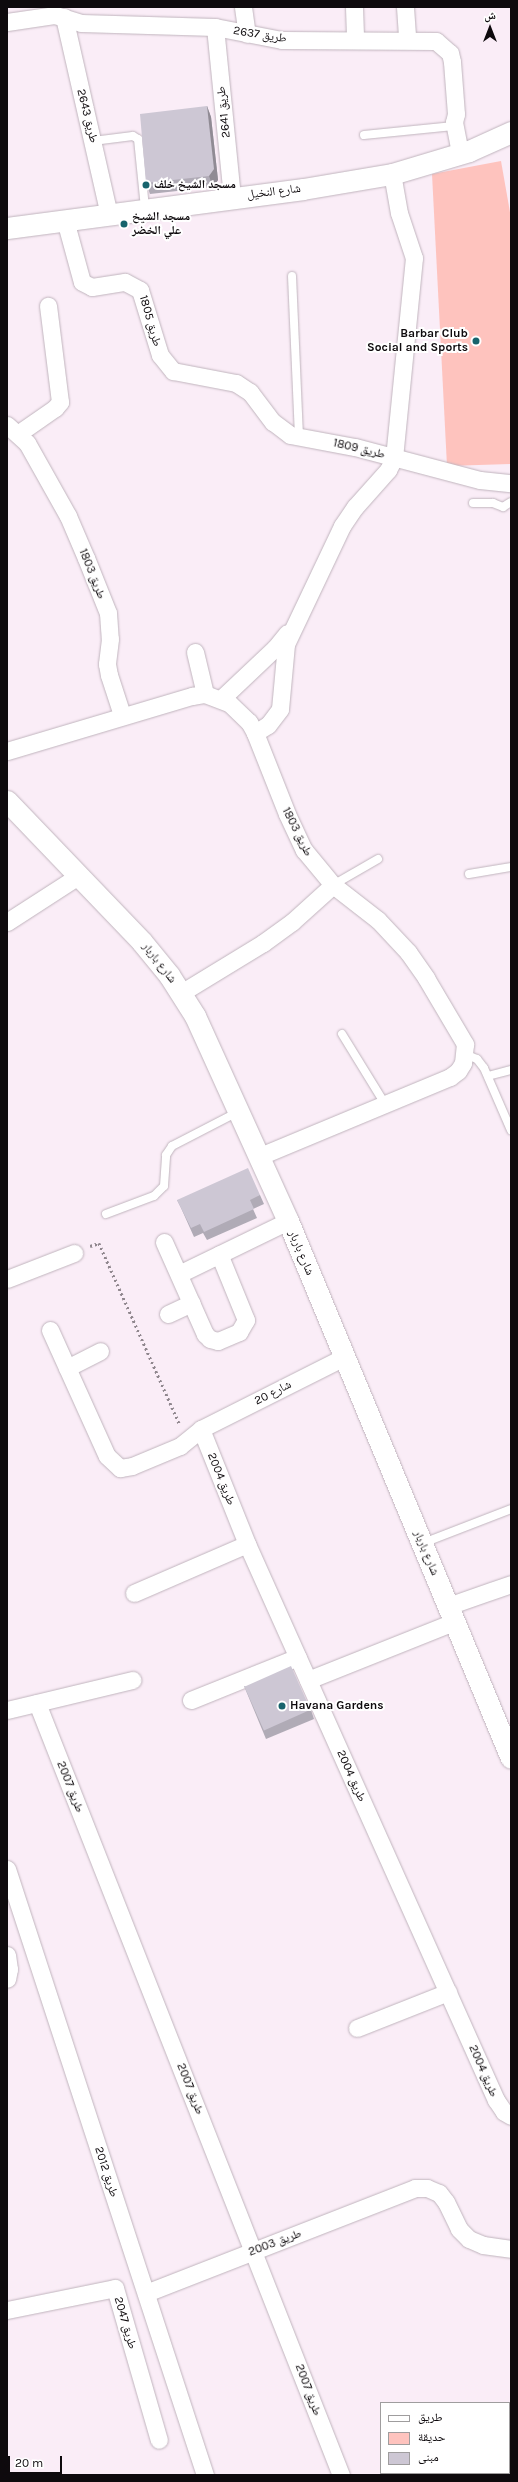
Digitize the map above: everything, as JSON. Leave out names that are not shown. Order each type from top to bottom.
[{"type":"street","points":[[244,7],[247,34]]},
{"type":"street","points":[[354,7],[354,40]]},
{"type":"street","points":[[405,7],[407,39]]},
{"type":"street","name":"طريق 2637","points":[[7,22],[47,16],[67,15],[81,23],[215,26],[247,34],[282,40],[407,39],[436,41],[450,53],[455,120],[465,153]]},
{"type":"street","name":"طريق 2643","points":[[67,15],[109,215]]},
{"type":"street","name":"طريق 2641","points":[[215,26],[232,198]]},
{"type":"street","name":"شارع النخيل","points":[[7,228],[109,215],[145,208],[232,198],[392,174],[465,153],[511,132]]},
{"type":"street","points":[[255,733],[268,725],[280,709],[283,700],[284,654],[295,622],[348,516],[380,480],[394,458],[414,258],[399,213],[392,174]]},
{"type":"street","name":"طريق 1805","points":[[65,220],[82,282],[92,287],[125,282],[140,290],[160,355],[167,367],[179,374],[228,380]]},
{"type":"street","points":[[18,434],[56,408],[60,402],[48,306]]},
{"type":"street","name":"طريق 1809","points":[[228,380],[250,392],[280,430],[300,438],[338,443],[480,480],[511,483]]},
{"type":"street","name":"طريق 1803","points":[[18,434],[68,516],[108,613],[110,639],[107,664],[122,715]]},
{"type":"street","points":[[221,699],[275,648],[295,622]]},
{"type":"street","points":[[7,751],[122,715],[205,694],[195,652]]},
{"type":"street","name":"طريق 1803","points":[[205,694],[221,699],[240,712],[255,733],[295,832],[315,865],[334,885],[378,920],[408,952],[461,1036],[465,1054]]},
{"type":"street","name":"شارع باربار","points":[[7,801],[142,942],[181,993],[204,1034],[288,1221],[511,1758]]},
{"type":"street","points":[[7,922],[78,876]]},
{"type":"street","points":[[181,993],[263,943],[292,922],[334,885]]},
{"type":"street","points":[[260,1156],[450,1077],[458,1071],[465,1054]]},
{"type":"street","points":[[179,1274],[288,1221]]},
{"type":"street","points":[[164,1242],[205,1334],[214,1340],[221,1340],[239,1332],[245,1324],[245,1315],[219,1254]]},
{"type":"street","points":[[7,1279],[74,1253]]},
{"type":"street","points":[[168,1314],[192,1303]]},
{"type":"street","points":[[50,1330],[66,1368],[100,1351]]},
{"type":"street","name":"شارع 20","points":[[66,1368],[107,1456],[114,1465],[132,1466],[187,1442],[201,1429],[344,1357]]},
{"type":"street","name":"طريق 2004","points":[[201,1429],[247,1544],[499,2106],[511,2116]]},
{"type":"street","points":[[134,1593],[247,1544]]},
{"type":"street","points":[[308,1680],[451,1614],[511,1584]]},
{"type":"street","points":[[191,1700],[298,1657]]},
{"type":"street","points":[[7,1710],[132,1680]]},
{"type":"street","name":"طريق 2007","points":[[37,1703],[341,2475]]},
{"type":"street","name":"طريق 2012","points":[[7,1869],[205,2475]]},
{"type":"street","points":[[7,1955],[9,1970],[7,1979]]},
{"type":"street","points":[[357,2028],[448,1992]]},
{"type":"street","name":"طريق 2003","points":[[146,2293],[415,2188],[427,2188],[439,2193],[446,2202],[459,2229],[469,2239],[483,2245],[511,2249]]},
{"type":"street","name":"طريق 2047","points":[[7,2310],[114,2288],[159,2440]]},
{"type":"lane","points":[[364,135],[455,120]]},
{"type":"lane","points":[[93,141],[133,136],[138,139],[145,208]]},
{"type":"lane","points":[[292,276],[300,438]]},
{"type":"lane","points":[[473,503],[493,503],[503,507],[511,502]]},
{"type":"lane","points":[[334,885],[378,859]]},
{"type":"lane","points":[[469,874],[511,867]]},
{"type":"lane","points":[[342,1034],[385,1104]]},
{"type":"lane","points":[[465,1054],[481,1062],[511,1130]]},
{"type":"lane","points":[[488,1076],[511,1070]]},
{"type":"lane","points":[[106,1214],[154,1196],[164,1186],[166,1155],[172,1146],[239,1112]]},
{"type":"lane","points":[[422,1544],[511,1509]]},
{"type":"path","points":[[74,1253],[99,1243],[187,1442]]},
{"type":"green space","name":"Barbar Club Social and Sports","points":[[501,161],[511,218],[511,464],[447,466],[432,174]]},
{"type":"building","points":[[207,106],[214,169],[209,176],[146,183],[140,114]]},
{"type":"building","points":[[248,1168],[260,1195],[250,1200],[254,1209],[204,1232],[200,1224],[191,1228],[177,1200]]},
{"type":"building","name":"Havana Gardens","points":[[291,1666],[311,1710],[264,1731],[244,1687]]},
{"type":"place","name":"مسجد الشيخ خلف","points":[[146,185]]},
{"type":"place","name":"مسجد الشيخ علي الخضر","points":[[124,224]]},
{"type":"place","name":"Barbar Club Social and Sports","points":[[476,341]]},
{"type":"place","name":"Havana Gardens","points":[[282,1706]]}]
